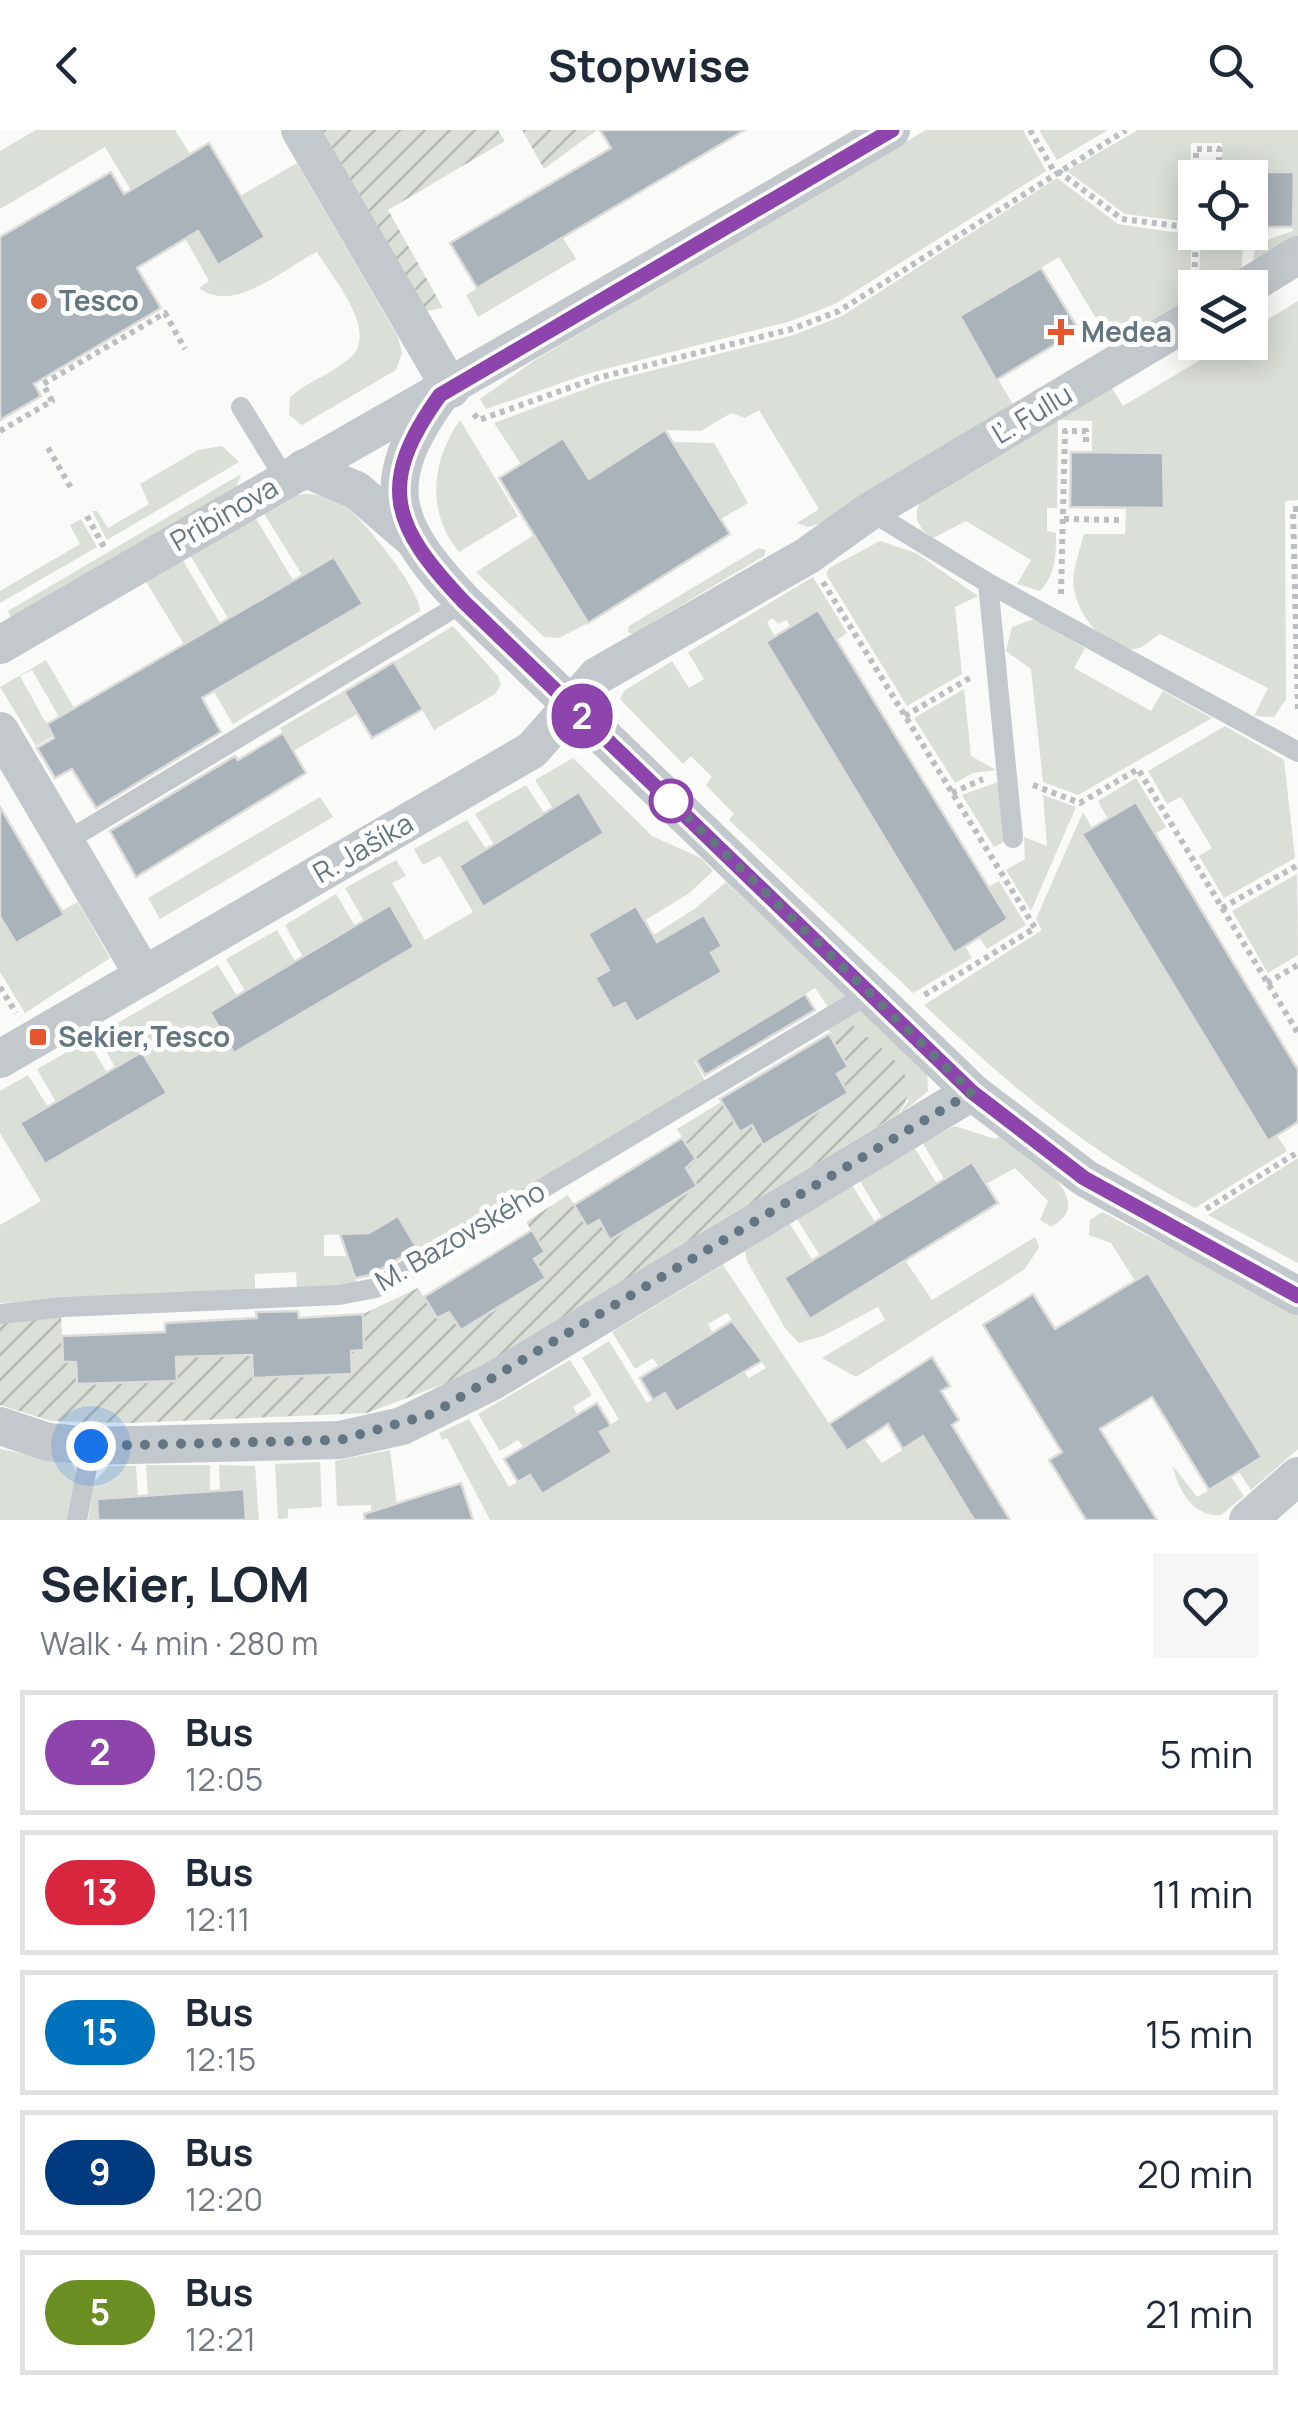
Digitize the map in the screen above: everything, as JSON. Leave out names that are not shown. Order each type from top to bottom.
[{"type":"street","points":[[300,130],[449,400],[403,453],[400,491],[413,540],[425,561],[972,1092],[1084,1178],[1298,1296]]},
{"type":"street","name":"Pribinova","points":[[0,645],[294,473],[449,400],[891,130]]},
{"type":"street","points":[[1268,273],[1298,255]]},
{"type":"street","name":"Ľ. Fullu","points":[[570,705],[597,676],[807,556],[870,511],[1178,328]]},
{"type":"street","points":[[294,473],[356,490],[413,540]]},
{"type":"street","name":"R. Jašíka","points":[[0,1059],[532,750],[570,705]]},
{"type":"street","points":[[0,731],[144,976]]},
{"type":"street","points":[[0,1426],[48,1442],[91,1446],[340,1440],[432,1414],[972,1092]]},
{"type":"street","points":[[1248,1520],[1298,1476]]},
{"type":"lane","points":[[241,407],[294,473]]},
{"type":"lane","points":[[870,511],[988,583],[1298,752]]},
{"type":"lane","points":[[988,583],[1013,838]]},
{"type":"lane","points":[[65,842],[464,602]]},
{"type":"lane","name":"M. Bazovského","points":[[0,1314],[64,1307],[338,1295],[376,1288],[870,993]]},
{"type":"lane","points":[[77,1520],[91,1446]]},
{"type":"path","points":[[1030,130],[1057,172],[1122,219],[1178,229]]},
{"type":"path","points":[[449,400],[472,410],[479,420],[597,378],[792,329],[839,311],[1126,130]]},
{"type":"path","points":[[1196,160],[1196,149],[1219,149],[1219,160]]},
{"type":"path","points":[[0,431],[30,418],[52,401],[43,384],[165,313],[185,349]]},
{"type":"path","points":[[1057,620],[1065,432],[1086,432],[1086,443]]},
{"type":"path","points":[[48,448],[71,488]]},
{"type":"path","points":[[1298,509],[1293,509],[1298,710]]},
{"type":"path","points":[[87,516],[105,548]]},
{"type":"path","points":[[1064,520],[1120,520]]},
{"type":"path","points":[[807,556],[1034,928],[913,1005]]},
{"type":"path","points":[[905,716],[997,663]]},
{"type":"path","points":[[1008,775],[1080,803],[1138,769],[1298,1033]]},
{"type":"path","points":[[1222,908],[1298,865]]},
{"type":"path","points":[[1268,983],[1298,965]]},
{"type":"path","points":[[0,987],[22,1022]]},
{"type":"path","points":[[1191,1218],[1298,1152]]},
{"type":"shaded area","points":[[36,130],[175,130],[190,154],[163,171],[159,237],[105,147],[0,209],[0,151]]},
{"type":"shaded area","points":[[322,130],[498,130],[505,141],[388,210],[443,308],[426,311]]},
{"type":"shaded area","points":[[522,130],[597,130],[544,169]]},
{"type":"shaded area","points":[[926,130],[1023,130],[1046,171],[835,304],[791,321],[590,373],[486,409],[480,399],[535,360]]},
{"type":"shaded area","points":[[1039,130],[1108,130],[1057,160]]},
{"type":"shaded area","points":[[1138,130],[1298,130],[1298,239],[1253,266],[1254,250],[1268,250],[1268,240],[1293,231],[1294,172],[1268,172],[1268,160],[1222,160],[1222,143],[1191,143],[1191,160],[1178,160],[1178,221],[1125,214],[1067,171]]},
{"type":"shaded area","points":[[297,163],[398,337],[402,353],[396,370],[302,425],[289,415],[290,397],[343,364],[358,347],[357,320],[342,290],[317,252],[260,286],[228,296],[213,295],[199,288],[209,281],[185,238],[198,231],[218,265],[264,238],[240,196]]},
{"type":"shaded area","points":[[1057,178],[1118,224],[1178,233],[1178,250],[1191,250],[1191,270],[1178,270],[1178,310],[1114,348],[1059,257],[961,316],[1015,408],[823,523],[808,527],[797,523],[819,509],[759,410],[745,418],[731,413],[701,431],[665,430],[589,479],[563,438],[521,464],[494,423],[602,383],[794,335],[842,316]]},
{"type":"shaded area","points":[[563,238],[576,259],[478,317],[466,295]]},
{"type":"shaded area","points":[[1200,250],[1243,250],[1241,270],[1199,270]]},
{"type":"shaded area","points":[[1298,301],[1298,500],[1285,501],[1286,699],[1274,717],[1254,716],[1268,688],[1160,634],[1136,649],[1112,643],[1094,628],[1076,599],[1074,575],[1084,534],[1125,534],[1126,508],[1164,508],[1163,453],[1092,452],[1092,421],[1058,420],[1057,508],[1047,508],[1047,531],[1056,533],[1055,557],[1040,591],[1017,584],[1031,560],[966,521],[933,538],[921,527],[917,518],[920,502],[1110,385],[1123,406],[1200,360],[1268,360],[1268,319]]},
{"type":"shaded area","points":[[460,420],[518,516],[459,552],[441,520],[436,486],[443,452]]},
{"type":"shaded area","points":[[672,442],[714,443],[748,503],[721,519]]},
{"type":"shaded area","points":[[222,446],[239,462],[107,540],[92,511],[97,511],[108,528],[149,504],[140,484],[198,450]]},
{"type":"shaded area","points":[[241,474],[236,489],[13,621],[8,611]]},
{"type":"shaded area","points":[[291,496],[324,496],[351,511],[401,571],[420,611],[233,724],[214,692],[363,604],[334,557],[302,575],[263,512]]},
{"type":"shaded area","points":[[255,517],[293,580],[228,618],[190,555]]},
{"type":"shaded area","points":[[81,519],[97,547],[0,603],[0,591],[80,544],[70,525]]},
{"type":"shaded area","points":[[534,535],[588,623],[559,638],[544,637],[476,572]]},
{"type":"shaded area","points":[[880,541],[916,553],[978,596],[955,607],[962,674],[907,706],[826,574],[829,568]]},
{"type":"shaded area","points":[[759,548],[766,550],[764,556],[633,634],[628,632],[629,626]]},
{"type":"shaded area","points":[[182,559],[220,623],[184,644],[145,580]]},
{"type":"shaded area","points":[[813,577],[847,633],[837,640],[818,610],[791,627],[786,620],[778,624],[773,618],[767,622],[775,637],[766,643],[954,952],[965,946],[972,958],[913,993],[729,820],[734,814],[706,785],[712,777],[691,756],[683,764],[620,699],[624,691],[672,661],[689,688],[704,679],[688,652]]},
{"type":"shaded area","points":[[1034,619],[1085,648],[1074,668],[1151,711],[1163,691],[1212,718],[1078,795],[1043,782],[1031,669],[1006,651],[1012,627]]},
{"type":"shaded area","points":[[453,626],[498,676],[501,685],[495,694],[434,730],[394,662]]},
{"type":"shaded area","points":[[46,660],[74,708],[59,717],[32,670],[20,676],[53,736],[36,746],[0,687]]},
{"type":"shaded area","points":[[964,689],[971,756],[996,770],[973,773],[955,783],[914,718]]},
{"type":"shaded area","points":[[344,691],[357,714],[293,751],[280,728]]},
{"type":"shaded area","points":[[1225,726],[1284,760],[1295,858],[1224,898],[1199,856],[1212,848],[1181,797],[1167,804],[1148,771]]},
{"type":"shaded area","points":[[573,758],[652,836],[701,858],[713,871],[688,894],[605,945],[614,960],[696,908],[726,882],[847,996],[828,1007],[815,988],[694,1061],[705,1081],[421,1253],[398,1216],[369,1233],[324,1235],[324,1256],[347,1256],[357,1284],[297,1289],[296,1272],[255,1274],[255,1291],[0,1303],[0,1225],[41,1201],[0,1133],[0,1091],[28,1075],[48,1107],[22,1123],[46,1164],[166,1094],[142,1052],[115,1067],[97,1035],[218,965],[237,996],[210,1012],[235,1052],[414,947],[390,906],[364,921],[345,888],[396,860],[406,876],[392,883],[425,940],[473,912],[440,856],[423,865],[414,849],[467,820],[486,849],[459,866],[484,907],[603,834],[579,793],[553,808],[535,780]]},
{"type":"shaded area","points":[[1136,778],[1166,827],[1155,834],[1108,819],[1098,801]]},
{"type":"shaded area","points":[[998,782],[1004,842],[994,847],[962,795]]},
{"type":"shaded area","points":[[526,785],[544,813],[494,844],[475,814]]},
{"type":"shaded area","points":[[1043,795],[1076,807],[1031,911],[1006,870],[1025,859],[1024,837],[1047,846]]},
{"type":"shaded area","points":[[320,797],[333,817],[160,919],[148,898]]},
{"type":"shaded area","points":[[1083,812],[1092,828],[1082,835],[1287,1151],[1195,1208],[1120,1164],[1052,1116],[924,1005],[1042,930],[1036,919]]},
{"type":"shaded area","points":[[1297,874],[1298,955],[1268,973],[1232,911]]},
{"type":"shaded area","points":[[999,881],[1026,925],[987,949],[979,937],[1007,919],[988,887]]},
{"type":"shaded area","points":[[336,894],[355,926],[303,957],[285,925]]},
{"type":"shaded area","points":[[78,902],[110,958],[25,1013],[0,972],[0,917],[16,943],[63,916],[61,911]]},
{"type":"shaded area","points":[[277,930],[295,961],[245,991],[226,959]]},
{"type":"shaded area","points":[[859,1008],[927,1069],[928,1091],[899,1115],[909,1100],[825,1027]]},
{"type":"shaded area","points":[[850,1023],[886,1052],[905,1074],[906,1099],[898,1114],[473,1373],[367,1413],[130,1423],[51,1421],[0,1405],[0,1323],[61,1316],[63,1361],[76,1362],[78,1384],[176,1381],[176,1357],[190,1356],[188,1321],[237,1319],[252,1355],[254,1378],[352,1374],[351,1351],[364,1350],[363,1314],[418,1288],[437,1318],[449,1312],[461,1330],[546,1279],[534,1259],[545,1251],[526,1222],[568,1195],[587,1226],[599,1220],[611,1240],[696,1186],[686,1168],[696,1159],[677,1129],[721,1102],[740,1132],[752,1125],[764,1145],[848,1094],[837,1074],[848,1067],[829,1035]]},
{"type":"shaded area","points":[[88,1040],[107,1073],[56,1102],[37,1069]]},
{"type":"shaded area","points":[[955,1126],[995,1139],[1001,1136],[1040,1165],[1064,1190],[1068,1203],[1065,1216],[1051,1227],[1040,1220],[1048,1201],[1015,1168],[986,1184],[972,1162],[944,1179],[922,1142]]},
{"type":"shaded area","points":[[914,1147],[937,1184],[882,1218],[860,1181]]},
{"type":"shaded area","points":[[1298,1158],[1298,1263],[1208,1215]]},
{"type":"shaded area","points":[[852,1185],[875,1222],[820,1256],[797,1219]]},
{"type":"shaded area","points":[[1102,1212],[1298,1313],[1298,1449],[1251,1490],[1239,1472],[1262,1457],[1149,1273],[1135,1281],[1111,1243],[1089,1235],[1090,1220]]},
{"type":"shaded area","points":[[790,1224],[813,1261],[905,1260],[932,1300],[1035,1237],[1039,1247],[1025,1269],[856,1377],[822,1358],[885,1320],[878,1307],[823,1336],[799,1343],[785,1328],[747,1261],[745,1251]]},
{"type":"shaded area","points":[[723,1265],[847,1450],[864,1439],[882,1463],[923,1437],[975,1520],[490,1520],[447,1438],[442,1440],[439,1433],[469,1419],[509,1487],[530,1475],[542,1494],[612,1452],[600,1432],[619,1419],[582,1358],[609,1341],[647,1403],[664,1393],[677,1412],[744,1372],[749,1378],[766,1368],[727,1313],[708,1324],[713,1334],[659,1367],[653,1358],[635,1369],[612,1332]]},
{"type":"shaded area","points":[[570,1360],[592,1395],[573,1407],[578,1416],[524,1448],[518,1440],[500,1451],[478,1414]]},
{"type":"shaded area","points":[[0,1449],[72,1464],[76,1472],[69,1520],[0,1520]]},
{"type":"shaded area","points":[[390,1450],[399,1520],[372,1520],[371,1505],[337,1506],[335,1461]]},
{"type":"shaded area","points":[[320,1462],[322,1507],[288,1509],[288,1518],[278,1519],[275,1464]]},
{"type":"shaded area","points":[[146,1465],[210,1465],[210,1492],[148,1496]]},
{"type":"shaded area","points":[[219,1465],[255,1466],[259,1520],[246,1520],[244,1489],[220,1491]]},
{"type":"shaded area","points":[[109,1466],[136,1466],[138,1497],[112,1520],[88,1520],[94,1482]]},
{"type":"shaded area","points":[[1173,1466],[1197,1497],[1231,1477],[1244,1496],[1221,1515],[1203,1512],[1188,1500]]},
{"type":"building","points":[[600,130],[745,130],[477,288],[450,243],[611,148]]},
{"type":"building","points":[[209,143],[265,237],[218,265],[198,231],[137,268],[161,308],[34,384],[41,396],[0,420],[0,237],[111,172],[124,194]]},
{"type":"building","points":[[1268,172],[1294,172],[1293,227],[1268,227]]},
{"type":"building","points":[[1041,268],[1079,330],[996,380],[960,316]]},
{"type":"building","points":[[665,430],[730,534],[588,623],[499,478],[563,438],[589,479]]},
{"type":"building","points":[[1071,452],[1163,453],[1164,508],[1070,507]]},
{"type":"building","points":[[334,557],[363,604],[202,698],[221,732],[96,808],[72,769],[55,778],[37,748],[54,738],[47,724]]},
{"type":"building","points":[[818,610],[1008,919],[954,953],[766,642]]},
{"type":"building","points":[[394,662],[423,709],[372,738],[344,692]]},
{"type":"building","points":[[283,733],[306,773],[136,877],[110,831],[235,756],[238,760]]},
{"type":"building","points":[[579,792],[604,833],[483,907],[459,866]]},
{"type":"building","points":[[1136,802],[1298,1070],[1298,1122],[1268,1141],[1082,834]]},
{"type":"building","points":[[0,807],[64,915],[16,943],[0,917]]},
{"type":"building","points":[[390,905],[414,947],[234,1053],[210,1012]]},
{"type":"building","points":[[636,906],[657,942],[704,915],[722,946],[711,953],[722,972],[636,1022],[625,1003],[613,1009],[595,978],[609,970],[588,934]]},
{"type":"building","points":[[805,994],[815,1010],[705,1075],[696,1060]]},
{"type":"building","points":[[829,1034],[848,1067],[837,1074],[848,1093],[763,1145],[752,1125],[740,1132],[720,1099]]},
{"type":"building","points":[[142,1052],[167,1093],[45,1164],[20,1123]]},
{"type":"building","points":[[682,1138],[696,1159],[686,1168],[697,1186],[610,1240],[599,1220],[587,1227],[574,1205]]},
{"type":"building","points":[[972,1162],[998,1203],[810,1319],[784,1278]]},
{"type":"building","points":[[398,1216],[417,1248],[371,1275],[355,1278],[340,1234],[369,1233]]},
{"type":"building","points":[[532,1230],[545,1252],[534,1259],[546,1278],[461,1330],[449,1312],[437,1318],[424,1297]]},
{"type":"building","points":[[1148,1273],[1262,1457],[1209,1490],[1152,1397],[1100,1429],[1157,1520],[1086,1520],[1049,1460],[1062,1452],[983,1325],[1033,1294],[1055,1329]]},
{"type":"building","points":[[298,1311],[299,1318],[363,1314],[364,1350],[351,1351],[352,1374],[253,1378],[252,1355],[176,1357],[177,1381],[77,1384],[76,1362],[63,1362],[62,1336],[165,1332],[165,1323],[257,1318],[256,1312]]},
{"type":"building","points":[[732,1321],[762,1361],[676,1412],[665,1393],[653,1400],[640,1378]]},
{"type":"building","points":[[932,1357],[950,1386],[941,1391],[959,1420],[952,1425],[1010,1520],[974,1520],[923,1436],[903,1449],[888,1424],[847,1451],[829,1424]]},
{"type":"building","points":[[597,1403],[611,1426],[600,1432],[612,1452],[542,1494],[530,1475],[518,1482],[504,1459]]},
{"type":"building","points":[[461,1483],[473,1520],[365,1520],[364,1514]]},
{"type":"building","points":[[244,1489],[246,1520],[98,1520],[97,1499]]},
{"type":"bus line","name":"2","points":[[892,130],[440,395],[410,436],[403,453],[402,510],[425,561],[464,602],[972,1092],[1084,1178],[1298,1296]]},
{"type":"place","name":"Tesco","points":[[39,301]]},
{"type":"place","name":"Medea","points":[[1061,332]]},
{"type":"place","name":"Sekier,Tesco","points":[[38,1037]]},
{"type":"route","points":[[91,1446],[340,1440],[402,1426],[432,1414],[492,1382],[972,1092],[671,801]]}]
